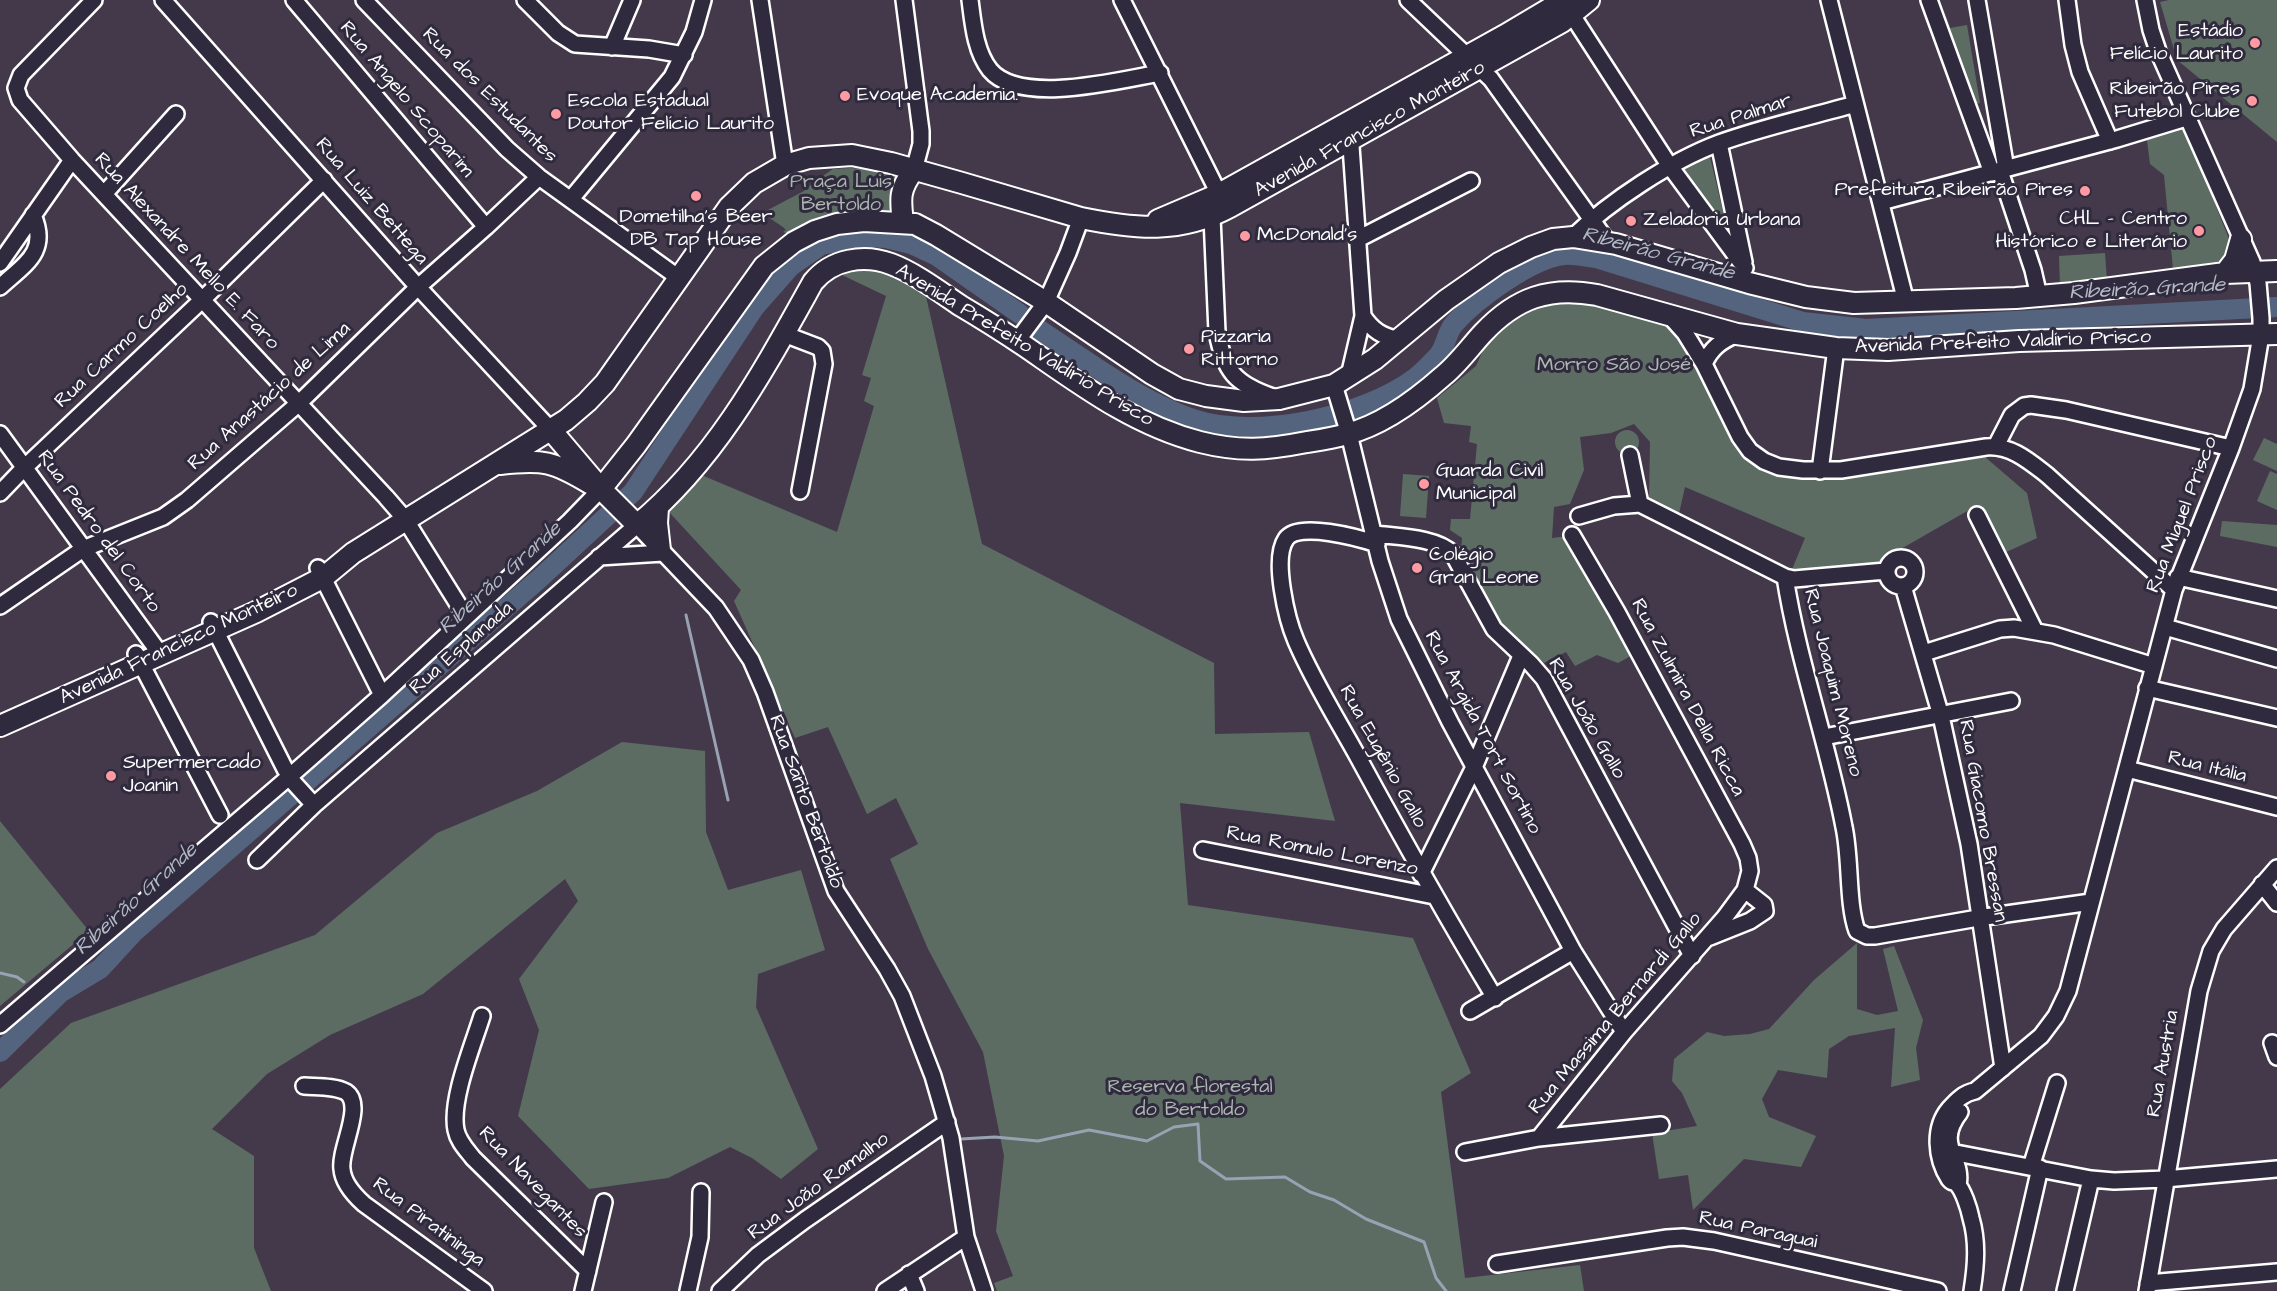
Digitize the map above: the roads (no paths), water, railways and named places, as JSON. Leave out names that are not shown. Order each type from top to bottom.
[{"type":"main road","name":"Avenida Francisco Monteiro","points":[[1138,226],[1176,214],[1350,130],[1568,7],[1589,0]]},
{"type":"main road","name":"Avenida Francisco Monteiro","points":[[0,713],[158,651],[321,573],[551,430],[587,402],[605,383],[729,207],[754,183],[785,165],[809,158],[852,155],[914,170],[1081,218],[1138,226],[1184,225],[1212,217],[1350,130]]},
{"type":"main road","points":[[903,222],[902,187],[914,170]]},
{"type":"main road","points":[[606,494],[630,453],[764,266],[794,242],[810,233],[837,224],[864,221],[915,224],[1046,302],[1152,374],[1179,389],[1206,396],[1244,400],[1279,399],[1340,386],[1446,300],[1499,263],[1553,239],[1599,231],[1806,297],[1854,303],[2039,296],[2225,273],[2277,271]]},
{"type":"main road","points":[[2225,273],[2235,260],[2241,239]]},
{"type":"main road","name":"Avenida Prefeito Valdírio Prisco","points":[[631,519],[658,507],[709,452],[737,411],[821,273],[830,266],[865,259],[891,264],[931,286],[1119,409],[1168,432],[1231,449],[1259,450],[1390,415],[1445,375],[1502,314],[1537,296],[1559,292],[1579,292],[1737,334],[1836,348],[1888,350],[2266,329]]},
{"type":"main road","points":[[551,430],[606,494],[631,519]]},
{"type":"main road","points":[[492,465],[520,462],[552,463],[606,494]]},
{"type":"main road","points":[[658,507],[657,534],[662,551]]},
{"type":"main road","name":"Avenida Francisco Monteiro","points":[[0,726],[139,659]]},
{"type":"street","name":"Rua Alexandre Mello E. Faro","points":[[94,0],[21,75],[16,88],[26,107],[72,160],[405,519],[466,617]]},
{"type":"street","name":"Rua Luiz Bettega","points":[[163,0],[418,287],[551,430]]},
{"type":"street","name":"Rua Angelo Scoparim","points":[[294,0],[486,227]]},
{"type":"street","name":"Rua dos Estudantes","points":[[364,0],[507,149],[538,177],[679,278]]},
{"type":"street","points":[[525,0],[567,40],[585,46],[649,50],[684,55]]},
{"type":"street","points":[[612,47],[632,0]]},
{"type":"street","points":[[571,199],[672,77],[694,32],[703,0]]},
{"type":"street","points":[[760,0],[785,165]]},
{"type":"street","points":[[904,0],[921,130],[921,144],[914,170]]},
{"type":"street","points":[[970,0],[975,36],[982,56],[990,70],[1009,83],[1026,87],[1064,87],[1160,73]]},
{"type":"street","points":[[1122,0],[1219,194]]},
{"type":"street","points":[[1408,0],[1474,62],[1515,112],[1599,231]]},
{"type":"street","points":[[1829,0],[1906,302]]},
{"type":"street","points":[[1929,0],[1970,110],[1999,171],[2033,270],[2039,296]]},
{"type":"street","points":[[1977,0],[1995,104],[1999,171]]},
{"type":"street","points":[[2067,0],[2073,45],[2080,72],[2110,141]]},
{"type":"street","name":"Rua Miguel Prisco","points":[[1972,1291],[1976,1242],[1970,1211],[1958,1185],[1950,1180],[1945,1168],[1938,1133],[1947,1112],[1967,1093],[1975,1091],[2042,1036],[2056,1016],[2074,972],[2176,584],[2231,448],[2252,389],[2266,329],[2255,272],[2158,51],[2145,0]]},
{"type":"street","points":[[1568,7],[1669,165],[1745,268],[1719,143]]},
{"type":"street","name":"Rua Palmar","points":[[1574,237],[1599,231],[1616,202],[1669,165],[1719,143],[1855,104]]},
{"type":"street","points":[[1970,110],[1995,104]]},
{"type":"street","points":[[104,194],[176,114]]},
{"type":"street","points":[[1881,202],[2110,141],[2186,118]]},
{"type":"street","points":[[1340,386],[1363,316],[1350,130]]},
{"type":"street","points":[[0,263],[72,160]]},
{"type":"street","name":"Rua Anastácio de Lima","points":[[0,606],[83,549],[146,525],[175,509],[298,404],[418,287],[538,177]]},
{"type":"street","name":"Rua Carmo Coelho","points":[[0,493],[324,180]]},
{"type":"street","points":[[1358,239],[1471,182]]},
{"type":"street","points":[[0,287],[27,261],[38,246],[40,236],[33,215]]},
{"type":"street","points":[[1212,217],[1216,332],[1219,344],[1238,381],[1254,390],[1279,399]]},
{"type":"street","points":[[1017,341],[1046,302],[1081,218]]},
{"type":"street","points":[[1668,314],[1685,333],[1704,364],[1740,437],[1750,451],[1764,461],[1779,467],[1820,471],[1841,470],[1996,446],[2025,458],[2176,584],[2277,599]]},
{"type":"street","points":[[1363,316],[1371,328],[1380,334],[1399,340]]},
{"type":"street","points":[[784,334],[818,346],[824,364],[800,491]]},
{"type":"street","points":[[1704,364],[1712,350],[1721,342],[1737,334]]},
{"type":"street","points":[[1820,471],[1836,348]]},
{"type":"street","name":"Rua Argida Tort Sortino","points":[[1340,386],[1347,427],[1390,595],[1399,619],[1450,722],[1573,951],[1624,1032]]},
{"type":"street","points":[[1996,446],[2012,415],[2024,406],[2031,405],[2066,410],[2231,448]]},
{"type":"street","name":"Rua Pedro del Corto","points":[[0,434],[158,651]]},
{"type":"street","points":[[1580,516],[1614,507],[1640,504],[1630,455]]},
{"type":"street","points":[[0,1025],[292,780],[466,617],[606,494]]},
{"type":"street","name":"Rua Joaquim Moreno","points":[[1640,504],[1785,577],[1790,611],[1824,737],[1848,848],[1856,928],[1860,934],[1875,936],[1978,918]]},
{"type":"street","points":[[1977,515],[2035,631]]},
{"type":"street","name":"Rua Santo Bertoldo","points":[[631,519],[716,608],[751,660],[768,700],[836,891],[902,996],[933,1076],[951,1138],[966,1237],[984,1291]]},
{"type":"street","name":"Rua Esplanada","points":[[311,802],[599,557],[631,519]]},
{"type":"street","name":"Rua João Gallo","points":[[1301,530],[1349,536],[1374,533],[1436,543],[1446,547],[1459,564],[1494,629],[1544,679],[1692,956]]},
{"type":"street","name":"Rua Eugênio Gallo","points":[[1301,530],[1286,538],[1282,552],[1281,581],[1287,613],[1296,641],[1421,874],[1495,998]]},
{"type":"street","name":"Rua Zulmira Della Ricca","points":[[1572,535],[1617,612],[1743,844],[1750,871],[1746,888]]},
{"type":"street","points":[[599,557],[662,551]]},
{"type":"street","points":[[1898,558],[1911,561],[1915,569],[1914,578],[1903,586],[1891,582],[1886,571],[1890,562],[1898,558]]},
{"type":"street","points":[[1785,577],[1802,580],[1886,571]]},
{"type":"street","points":[[321,573],[382,695]]},
{"type":"street","name":"Rua Giacomo Bressan","points":[[1903,586],[1941,716],[1969,844],[1978,918],[2003,1068]]},
{"type":"street","points":[[214,626],[292,780],[311,802],[257,860]]},
{"type":"street","points":[[2165,627],[2277,659]]},
{"type":"street","points":[[1924,653],[2000,629],[2014,628],[2054,635],[2154,666]]},
{"type":"street","points":[[1421,874],[1475,765],[1521,656]]},
{"type":"street","points":[[139,659],[220,815]]},
{"type":"street","points":[[2147,688],[2277,717]]},
{"type":"street","points":[[1824,737],[2011,701]]},
{"type":"street","name":"Rua Itália","points":[[2127,769],[2277,807]]},
{"type":"street","name":"Rua Romulo Lorenzo","points":[[1203,850],[1434,896]]},
{"type":"street","name":"Rua Austria","points":[[2147,1287],[2199,991],[2211,951],[2224,929],[2277,868]]},
{"type":"street","points":[[2262,884],[2277,903]]},
{"type":"street","points":[[1708,938],[1750,921],[1765,910],[1764,906],[1746,888]]},
{"type":"street","name":"Rua Massima Bernardi Gallo","points":[[1466,1152],[1539,1138],[1624,1032],[1708,938],[1746,888]]},
{"type":"street","points":[[1978,918],[2091,902]]},
{"type":"street","points":[[1470,1011],[1573,951]]},
{"type":"street","name":"Rua Navegantes","points":[[482,1016],[460,1088],[454,1118],[456,1132],[461,1144],[473,1158],[588,1271]]},
{"type":"street","points":[[2012,1291],[2035,1167],[2057,1083]]},
{"type":"street","name":"Rua Piratininga","points":[[304,1086],[339,1089],[348,1093],[352,1099],[354,1108],[342,1154],[342,1170],[355,1196],[484,1291]]},
{"type":"street","name":"Rua Miguel Prisco","points":[[1958,1185],[1960,1176],[1949,1144],[1952,1125],[1972,1099],[1975,1091]]},
{"type":"street","name":"Rua João Ramalho","points":[[720,1291],[758,1256],[795,1227],[947,1122]]},
{"type":"street","points":[[1539,1138],[1661,1125]]},
{"type":"street","points":[[1951,1152],[2091,1179],[2128,1182],[2277,1169]]},
{"type":"street","points":[[2065,1291],[2091,1179]]},
{"type":"street","points":[[688,1291],[700,1237],[701,1192]]},
{"type":"street","points":[[583,1291],[604,1202]]},
{"type":"street","points":[[885,1291],[966,1237]]},
{"type":"street","name":"Rua Paraguai","points":[[1497,1264],[1618,1244],[1683,1237],[1714,1241],[1938,1291]]},
{"type":"street","points":[[2147,1287],[2277,1272]]},
{"type":"street","points":[[909,1274],[916,1291]]},
{"type":"waterway","name":"Ribeirão Grande","points":[[0,1052],[60,993],[100,969],[134,932],[539,579],[633,492],[754,308],[791,266],[821,245],[865,237],[886,238],[911,244],[937,256],[1020,314]]},
{"type":"waterway","name":"Ribeirão Grande","points":[[1037,328],[1153,402],[1193,419],[1218,425],[1247,427],[1277,426],[1338,414],[1393,392],[1418,376],[1438,356],[1451,328],[1463,314],[1490,292],[1536,264],[1564,255],[1596,258],[1803,322],[1866,329],[2277,307]]},
{"type":"waterway","points":[[686,615],[728,800]]},
{"type":"waterway","points":[[0,973],[17,977],[24,982]]},
{"type":"waterway","name":"Ribeirão Grande","points":[[47,997],[52,1000]]},
{"type":"waterway","points":[[961,1139],[995,1137],[1038,1141],[1089,1130],[1147,1141],[1174,1127],[1198,1124],[1200,1161],[1226,1179],[1285,1177],[1310,1192],[1334,1200],[1366,1219],[1424,1242],[1436,1278],[1446,1291]]},
{"type":"place","name":"Estádio Felício Laurito","points":[[2255,43]]},
{"type":"place","name":"Evoque Academia.","points":[[845,96]]},
{"type":"place","name":"Ribeirão Pires Futebol Clube","points":[[2252,101]]},
{"type":"place","name":"Escola Estadual Doutor Felício Laurito","points":[[556,114]]},
{"type":"place","name":"Prefeitura Ribeirão Pires","points":[[2085,191]]},
{"type":"place","name":"Dometilha's Beer DB Tap House","points":[[696,196]]},
{"type":"place","name":"Zeladoria Urbana","points":[[1631,221]]},
{"type":"place","name":"CHL - Centro Histórico e Literário","points":[[2199,231]]},
{"type":"place","name":"McDonald's","points":[[1245,236]]},
{"type":"place","name":"Pizzaria Rittorno","points":[[1189,349]]},
{"type":"place","name":"Guarda Civil Municipal","points":[[1424,484]]},
{"type":"place","name":"Colégio Gran Leone","points":[[1417,568]]},
{"type":"place","name":"Supermercado Joanin","points":[[111,776]]},
{"type":"park label","name":"Praça Luis Bertoldo","points":[[841,194]]},
{"type":"park label","name":"Morro São José","points":[[1614,366]]},
{"type":"park label","name":"Reserva florestal do Bertoldo","points":[[1190,1100]]}]
